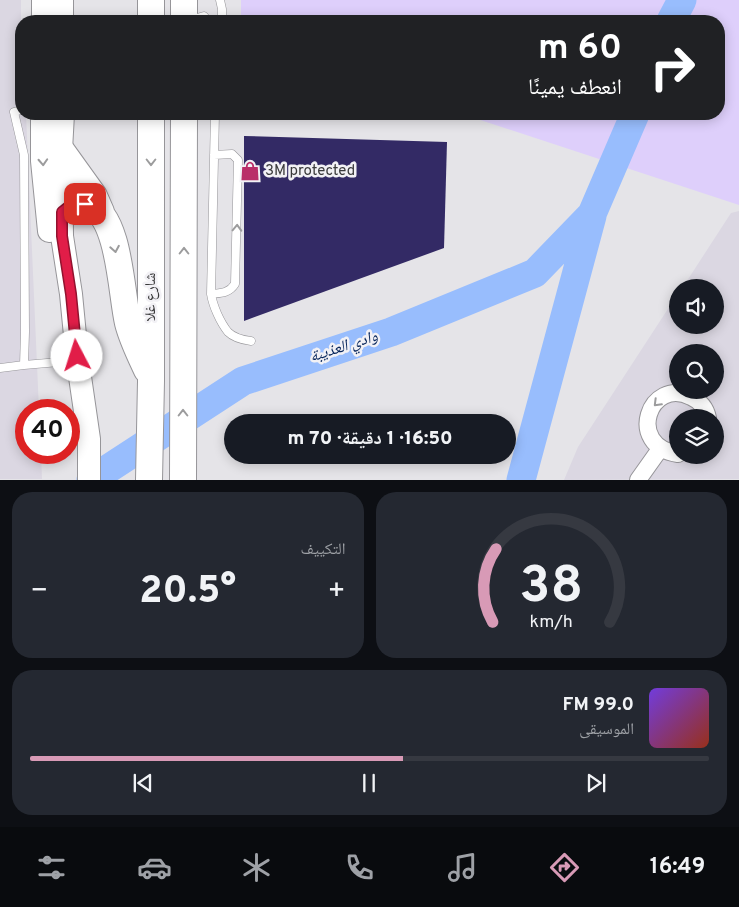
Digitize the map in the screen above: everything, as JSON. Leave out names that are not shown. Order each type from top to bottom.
[{"type":"main road","points":[[150,0],[151,15]]},
{"type":"main road","points":[[184,0],[184,15]]},
{"type":"main road","name":"شارع غلا","points":[[149,480],[151,422],[151,120]]},
{"type":"main road","points":[[183,467],[184,120]]},
{"type":"main road","points":[[61,150],[94,196],[110,228],[114,240],[128,325],[151,381]]},
{"type":"main road","points":[[62,212],[72,204],[80,203],[89,205],[101,212]]},
{"type":"main road","points":[[138,480],[151,422]]},
{"type":"street","points":[[43,0],[43,15]]},
{"type":"street","points":[[62,0],[62,15]]},
{"type":"street","points":[[44,120],[42,160],[47,216],[57,275],[77,356]]},
{"type":"street","points":[[47,120],[61,150]]},
{"type":"street","points":[[63,120],[62,236],[89,439],[89,480]]},
{"type":"street","points":[[669,453],[652,441],[648,431],[647,420],[650,410],[656,402],[665,395],[675,393],[686,394],[696,399],[704,409]]},
{"type":"street","points":[[638,480],[660,448]]},
{"type":"lane","points":[[220,0],[222,15]]},
{"type":"lane","points":[[16,120],[24,156],[24,365]]},
{"type":"lane","points":[[215,120],[211,294],[213,303],[228,332],[236,338],[251,341]]},
{"type":"lane","points":[[211,294],[227,292],[235,284],[238,160],[232,154],[214,155]]},
{"type":"lane","points":[[0,368],[59,362],[77,356]]},
{"type":"lane","points":[[183,467],[188,480]]},
{"type":"shaded area","points":[[0,0],[21,0],[21,15],[15,15],[15,120],[26,120],[39,399],[15,399],[15,464],[41,464],[42,479],[0,479]]},
{"type":"shaded area","points":[[241,0],[739,0],[739,205],[480,120],[725,120],[725,15],[241,15]]},
{"type":"shaded area","points":[[739,211],[739,479],[564,480],[578,447],[669,307],[669,334],[724,334],[724,279],[688,279],[731,213]]},
{"type":"building","points":[[244,136],[447,142],[444,248],[244,321]]},
{"type":"waterway","name":"وادي العذيبة","points":[[674,15],[682,0]]},
{"type":"waterway","name":"وادي العذيبة","points":[[91,480],[243,381],[391,332],[535,273],[592,214],[632,120]]},
{"type":"waterway","name":"وادي العذيبة","points":[[521,480],[592,216]]},
{"type":"place","name":"3M protected","points":[[250,171]]},
{"type":"route","points":[[77,356],[71,294],[62,236],[62,212],[72,204],[85,204]]}]
